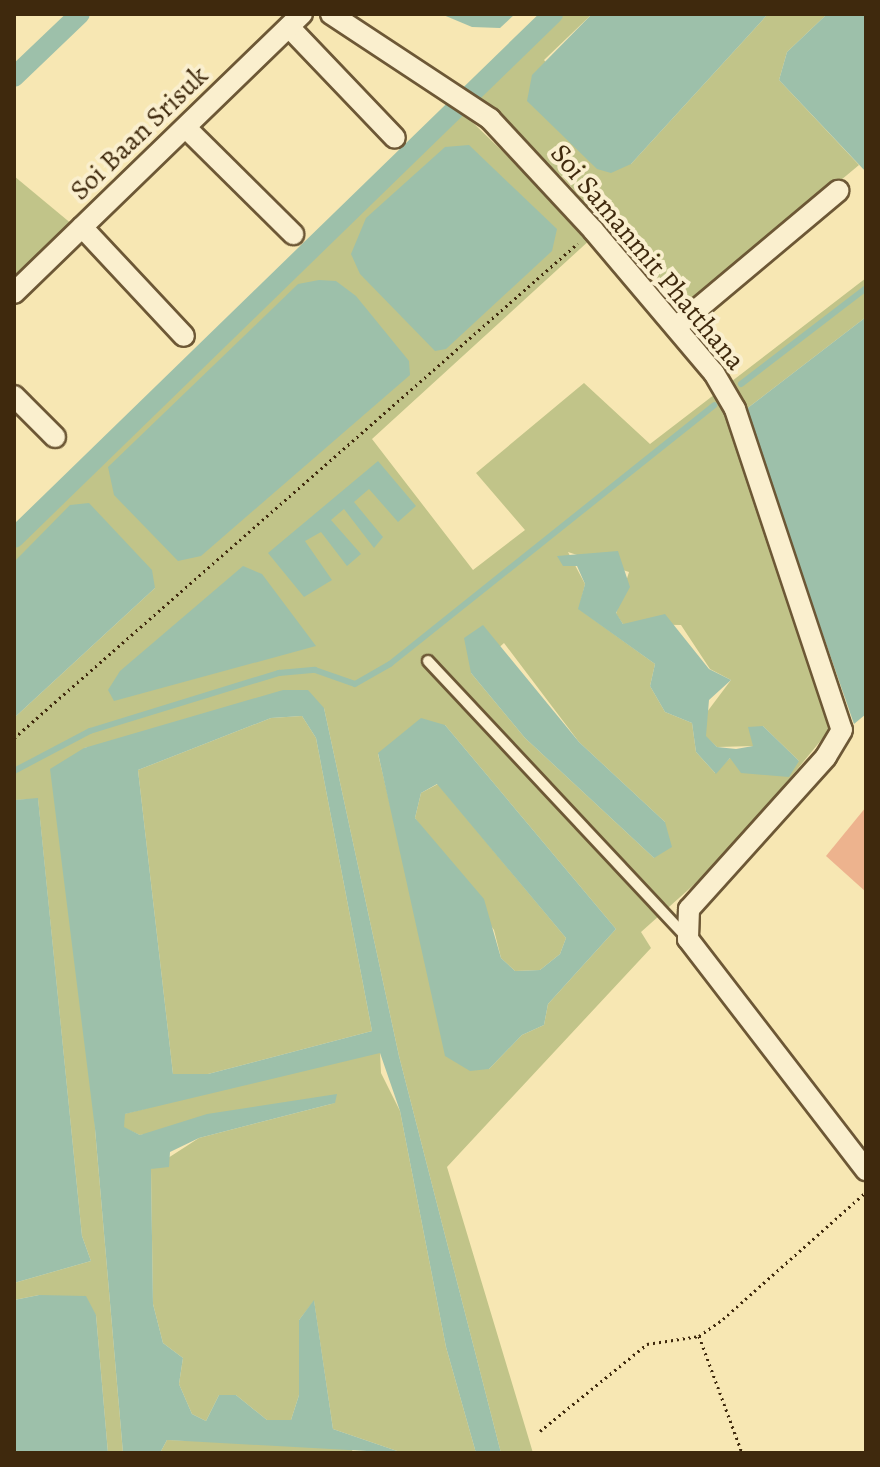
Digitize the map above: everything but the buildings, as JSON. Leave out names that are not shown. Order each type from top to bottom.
[{"type":"street","name":"Soi Samanmit Phatthana","points":[[331,14],[490,119],[593,230],[676,327],[735,409],[842,730],[826,757],[689,909],[688,939]]},
{"type":"street","name":"Soi Baan Srisuk","points":[[14,293],[295,20]]},
{"type":"street","points":[[295,20],[395,138]]},
{"type":"street","points":[[186,128],[293,234]]},
{"type":"street","points":[[676,327],[838,191]]},
{"type":"street","points":[[82,227],[184,336]]},
{"type":"street","points":[[14,396],[55,437]]},
{"type":"street","points":[[688,939],[866,1170]]},
{"type":"lane","points":[[428,661],[688,939]]},
{"type":"path","points":[[14,738],[593,230]]},
{"type":"path","points":[[540,1431],[647,1344],[699,1336],[866,1192]]},
{"type":"path","points":[[699,1336],[742,1453]]},
{"type":"green space","points":[[546,14],[592,14],[544,60],[631,164],[768,14],[827,14],[787,52],[779,80],[859,165],[683,312],[563,178],[465,88]]},
{"type":"green space","points":[[441,112],[465,115],[592,238],[372,439],[473,570],[525,530],[476,473],[584,383],[650,444],[866,278],[866,317],[745,410],[836,722],[726,856],[641,932],[651,948],[447,1167],[533,1453],[501,1453],[399,1056],[324,708],[84,748],[95,1129],[123,1453],[108,1453],[96,1315],[39,1295],[14,1300],[14,1283],[91,1261],[82,1236],[38,799],[14,800],[14,718],[155,588],[14,562],[14,525]],"holes":[[[568,552],[629,572],[616,614],[623,624],[681,625],[710,669],[731,680],[704,716],[705,736],[717,747],[754,746],[763,726],[799,761],[730,758],[715,773],[696,752],[692,723],[665,712],[650,686],[655,664],[579,609],[585,584]],[[504,643],[579,742],[665,822],[654,858],[525,738],[471,673]],[[445,725],[616,929],[548,1004],[544,1025],[522,1035],[489,1069],[405,867],[378,754]]]},
{"type":"green space","points":[[14,176],[73,225],[14,282]]},
{"type":"green space","points":[[302,716],[316,738],[372,1031],[208,1074],[173,1074],[138,770],[271,718]]},
{"type":"green space","points":[[438,784],[566,938],[560,954],[540,970],[515,971],[501,958],[494,930],[415,818],[421,793]]},
{"type":"green space","points":[[361,1053],[380,1053],[381,1073],[400,1111],[446,1347],[476,1453],[403,1453],[333,1429],[314,1301],[299,1320],[299,1395],[291,1420],[267,1420],[236,1395],[219,1395],[206,1421],[192,1414],[179,1384],[183,1358],[163,1343],[153,1304],[151,1169],[199,1138],[335,1103],[140,1135],[124,1128],[124,1114]]},
{"type":"green space","points":[[167,1440],[349,1446],[354,1453],[160,1453]]},
{"type":"shaded area","points":[[441,14],[515,14],[500,28],[472,27]]},
{"type":"shaded area","points":[[592,14],[768,14],[631,164],[611,173],[597,169],[527,101],[532,75]]},
{"type":"shaded area","points":[[827,14],[866,14],[866,172],[779,80],[787,52]]},
{"type":"shaded area","points":[[469,145],[557,229],[552,251],[446,349],[435,351],[360,274],[351,254],[366,218],[445,147]]},
{"type":"shaded area","points":[[336,281],[356,296],[409,361],[410,375],[201,556],[178,561],[114,495],[108,467],[298,284]]},
{"type":"shaded area","points":[[866,317],[866,714],[854,724],[745,410]]},
{"type":"shaded area","points":[[378,461],[416,506],[398,522],[369,489],[354,502],[383,537],[374,548],[344,509],[331,520],[361,554],[347,566],[321,532],[305,541],[332,580],[304,597],[268,553]]},
{"type":"shaded area","points":[[89,503],[152,570],[155,588],[14,718],[14,562],[70,505]]},
{"type":"shaded area","points":[[618,551],[630,587],[616,613],[623,624],[665,614],[709,669],[731,680],[709,700],[706,736],[717,747],[736,749],[753,746],[748,727],[763,726],[799,761],[789,777],[741,773],[730,758],[716,774],[696,752],[692,723],[665,712],[650,686],[655,664],[578,609],[585,584],[577,566],[563,566],[557,556]]},
{"type":"shaded area","points":[[243,566],[262,574],[316,646],[114,701],[108,690],[120,671]]},
{"type":"shaded area","points":[[483,625],[579,742],[665,822],[672,847],[654,858],[525,738],[471,673],[464,638]]},
{"type":"shaded area","points":[[283,690],[308,690],[324,708],[399,1056],[501,1453],[476,1453],[446,1347],[400,1111],[380,1053],[125,1114],[124,1127],[140,1135],[207,1114],[337,1094],[335,1103],[199,1138],[170,1152],[169,1167],[151,1169],[153,1304],[163,1343],[183,1358],[179,1384],[192,1414],[206,1421],[219,1395],[236,1395],[267,1420],[291,1420],[299,1395],[299,1320],[314,1300],[333,1429],[403,1453],[167,1440],[160,1453],[123,1453],[95,1129],[50,769],[84,748]],"holes":[[[302,716],[316,738],[372,1031],[208,1074],[173,1074],[138,770],[271,718]]]},
{"type":"shaded area","points":[[421,718],[445,725],[616,929],[548,1004],[544,1025],[522,1035],[489,1069],[470,1071],[445,1056],[378,753]],"holes":[[[437,784],[566,938],[560,954],[540,970],[515,971],[501,958],[484,899],[415,818],[421,793]]]},
{"type":"shaded area","points":[[38,798],[82,1236],[91,1261],[14,1283],[14,800]]},
{"type":"shaded area","points":[[39,1295],[86,1296],[96,1315],[108,1453],[14,1453],[14,1300]]},
{"type":"waterway","points":[[14,77],[80,14]]},
{"type":"waterway","points":[[14,538],[553,14]]},
{"type":"waterway","points":[[741,384],[866,288]]},
{"type":"waterway","points":[[14,771],[90,731],[279,673],[315,670],[355,684],[390,664],[714,405]]}]
